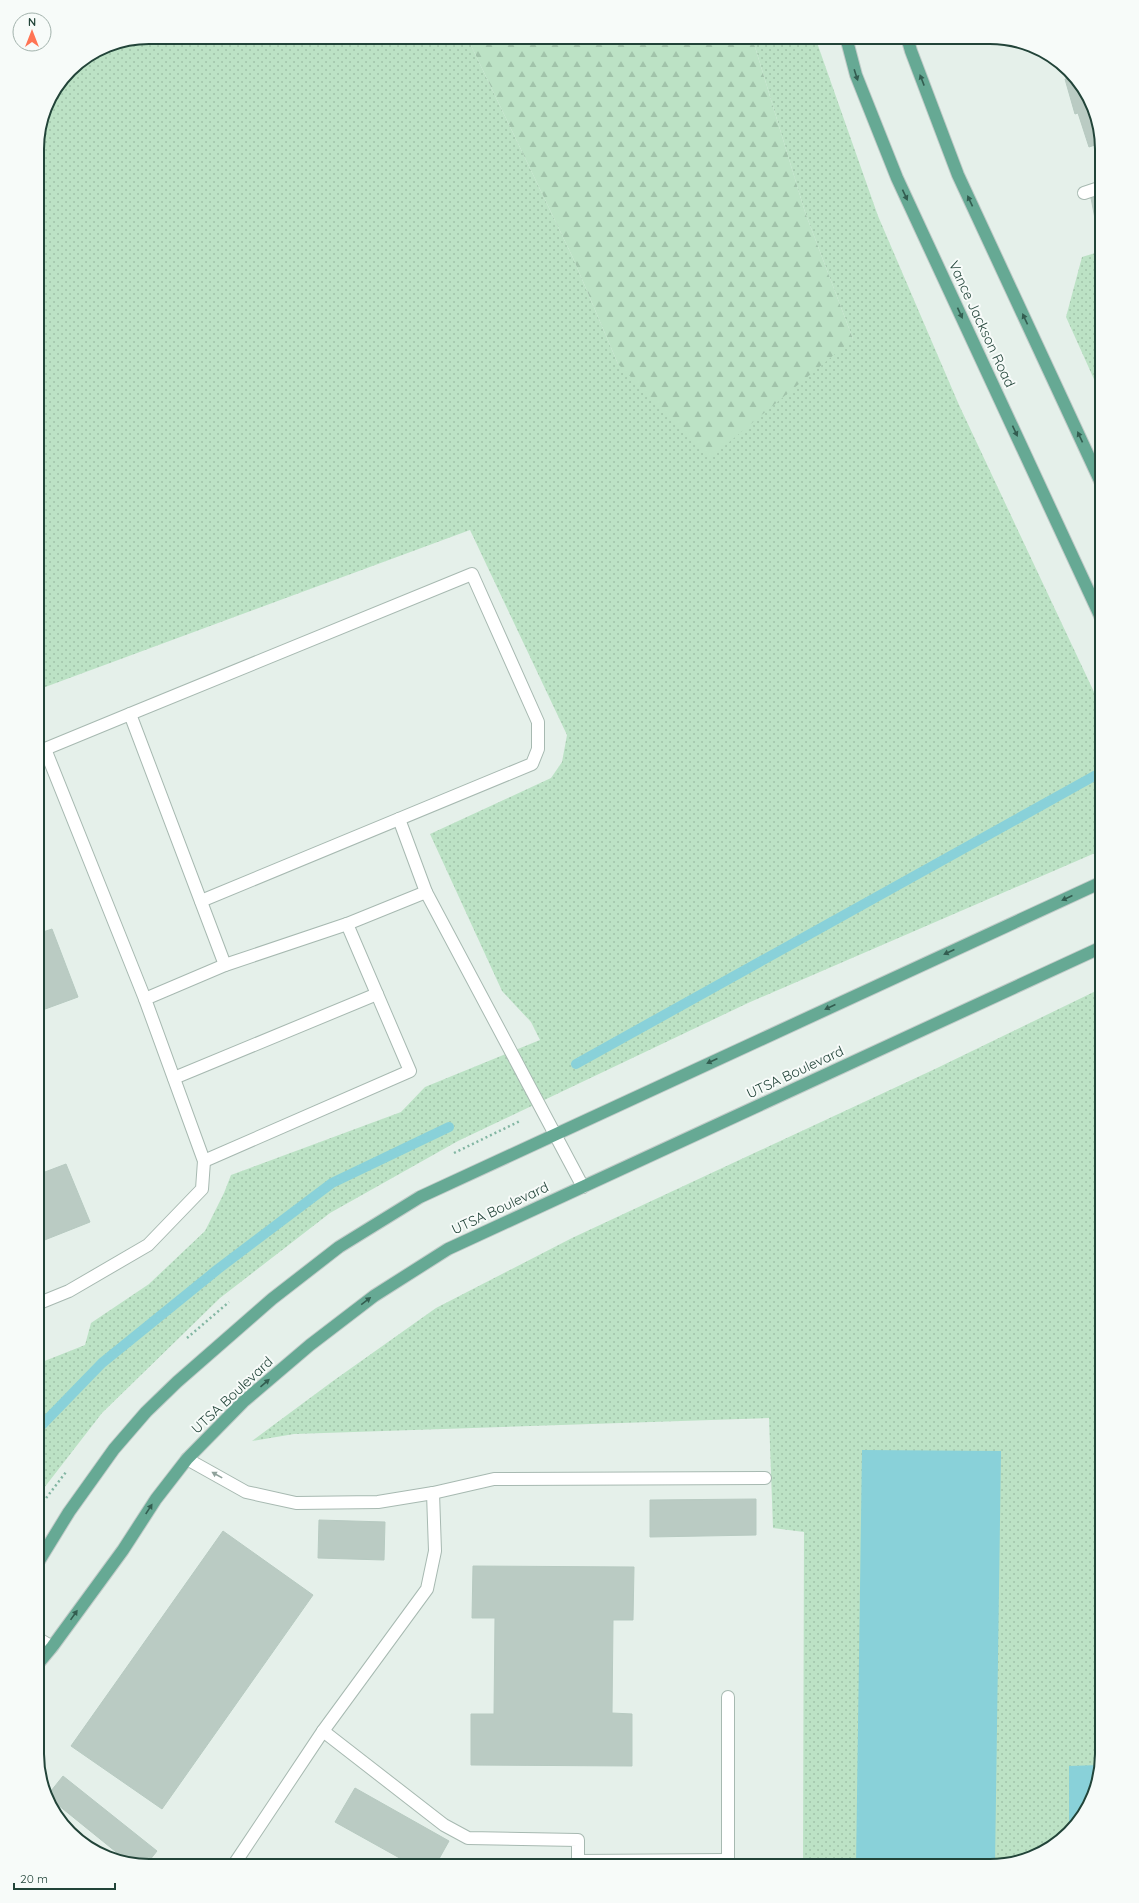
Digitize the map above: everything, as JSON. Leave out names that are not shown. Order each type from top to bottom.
[{"type":"main road","name":"Vance Jackson Road","points":[[848,44],[856,75],[897,178],[1095,605]]},
{"type":"main road","points":[[910,44],[958,175],[1095,470]]},
{"type":"main road","points":[[44,1553],[69,1512],[100,1468],[114,1449],[146,1412],[177,1382],[272,1299],[339,1247],[420,1197],[1095,885]]},
{"type":"main road","name":"UTSA Boulevard","points":[[44,1657],[123,1550],[156,1499],[188,1459],[243,1402],[310,1345],[374,1296],[448,1249],[1095,950]]},
{"type":"street","points":[[1084,193],[1095,189]]},
{"type":"street","points":[[44,1301],[69,1291],[148,1246],[202,1189],[204,1161],[145,999],[45,749],[472,574],[538,722],[538,749],[532,764],[201,901]]},
{"type":"street","points":[[130,714],[225,965]]},
{"type":"street","points":[[399,819],[426,892],[583,1187]]},
{"type":"street","points":[[145,999],[225,965],[347,924],[426,892]]},
{"type":"street","points":[[204,1161],[410,1071],[347,924]]},
{"type":"street","points":[[174,1078],[377,994]]},
{"type":"street","points":[[188,1459],[246,1492],[296,1503],[378,1502],[433,1493],[494,1479],[765,1478]]},
{"type":"street","points":[[238,1859],[323,1731],[427,1589],[435,1551],[433,1493]]},
{"type":"street","points":[[44,1642],[52,1647]]},
{"type":"street","points":[[728,1697],[728,1859]]},
{"type":"street","points":[[323,1731],[444,1825],[468,1838],[578,1840],[578,1859]]},
{"type":"green space","points":[[142,44],[470,44],[573,258],[618,364],[853,339],[805,212],[754,44],[817,44],[878,216],[959,405],[1095,694],[1095,853],[748,1003],[458,1141],[330,1213],[220,1298],[102,1413],[44,1488],[44,1361],[85,1345],[91,1323],[149,1284],[205,1231],[224,1193],[231,1175],[401,1112],[425,1087],[540,1040],[531,1022],[502,991],[430,834],[551,778],[562,762],[567,735],[470,530],[44,687],[44,142],[48,122],[55,103],[66,85],[80,70],[97,58],[109,52]]},
{"type":"green space","points":[[470,44],[754,44],[805,212],[853,339],[710,458],[618,364],[573,258]]},
{"type":"green space","points":[[1095,253],[1095,381],[1066,317],[1082,257]]},
{"type":"green space","points":[[1095,991],[1095,1761],[1093,1774],[1084,1800],[1069,1823],[1048,1841],[1024,1853],[1004,1858],[990,1859],[803,1859],[804,1532],[773,1528],[769,1418],[294,1434],[252,1441],[436,1308],[572,1238],[935,1069]]},
{"type":"water","points":[[862,1450],[1001,1451],[995,1859],[856,1859]]},
{"type":"water","points":[[1094,1765],[1089,1788],[1084,1800],[1069,1823],[1069,1766]]},
{"type":"building","points":[[1065,79],[1069,80],[1087,109],[1094,135],[1095,145],[1089,147],[1078,113],[1075,114]]},
{"type":"building","points":[[1095,197],[1095,219],[1091,198]]},
{"type":"building","points":[[52,929],[78,997],[44,1009],[44,932]]},
{"type":"building","points":[[66,1164],[90,1222],[44,1240],[44,1172]]},
{"type":"building","points":[[756,1499],[756,1535],[650,1537],[650,1500]]},
{"type":"building","points":[[319,1520],[385,1522],[384,1560],[318,1558]]},
{"type":"building","points":[[223,1531],[313,1595],[162,1809],[71,1746]]},
{"type":"building","points":[[473,1566],[634,1567],[633,1620],[613,1620],[612,1713],[632,1714],[632,1766],[471,1765],[471,1714],[494,1714],[495,1618],[472,1618]]},
{"type":"building","points":[[63,1776],[157,1851],[151,1859],[129,1857],[119,1854],[58,1805],[51,1791]]},
{"type":"building","points":[[355,1788],[449,1841],[439,1859],[401,1859],[335,1822]]},
{"type":"waterway","points":[[576,1064],[1095,776]]},
{"type":"waterway","points":[[44,1423],[102,1363],[218,1269],[332,1183],[449,1127]]}]
